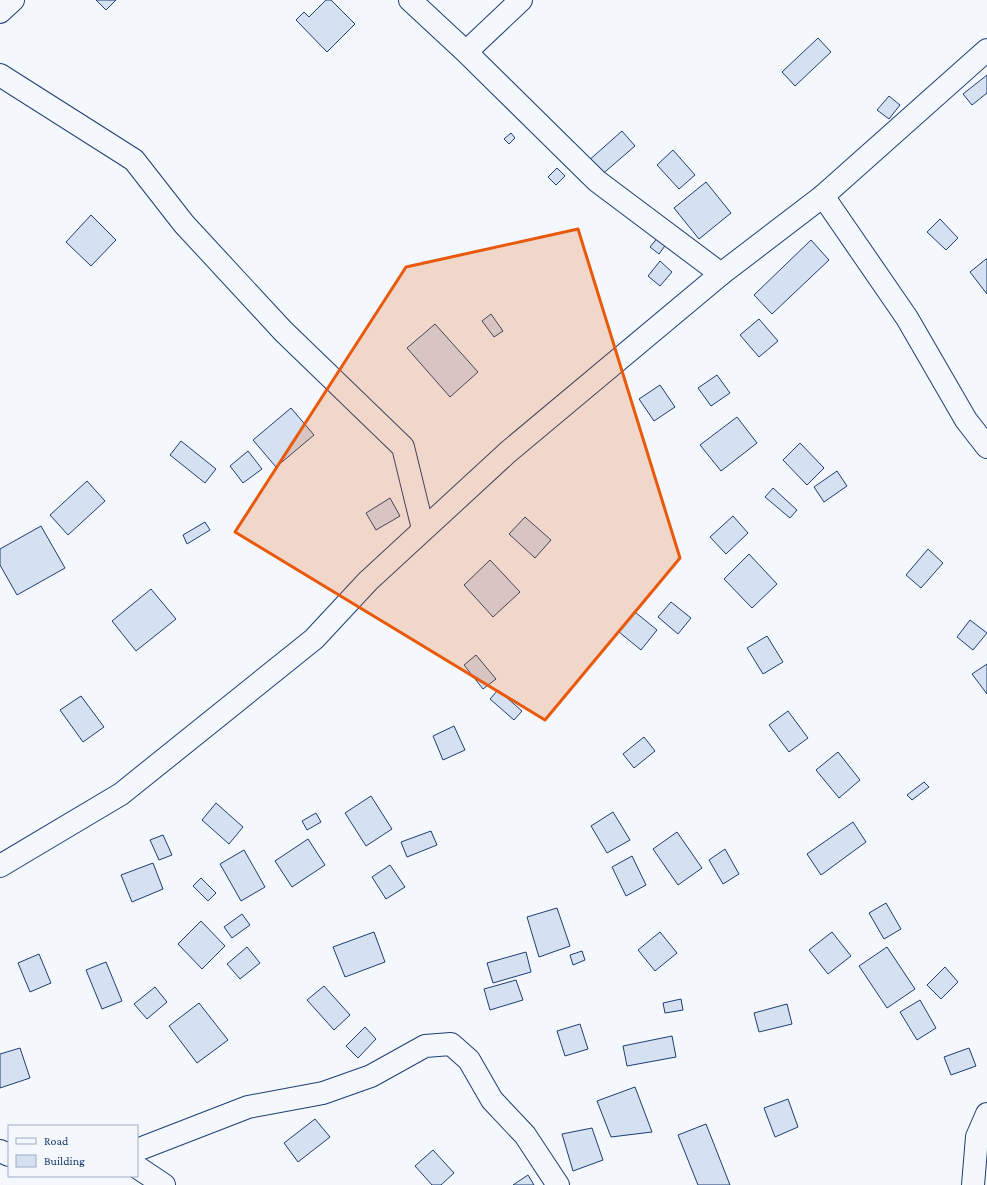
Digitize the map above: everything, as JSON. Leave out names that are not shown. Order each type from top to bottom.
[{"type":"street","points":[[0,12],[13,0]]},
{"type":"street","points":[[410,0],[466,52],[597,181],[721,274]]},
{"type":"street","points":[[466,52],[521,0]]},
{"type":"street","points":[[0,866],[128,789],[314,639],[368,581],[508,452],[721,274],[823,196],[987,50]]},
{"type":"street","points":[[0,76],[134,160],[184,224],[273,320],[403,447],[423,529]]},
{"type":"street","points":[[823,196],[907,318],[966,420],[987,447]]},
{"type":"street","points":[[138,1150],[248,1107],[323,1093],[364,1078],[425,1046],[451,1044],[469,1060],[492,1100],[525,1135],[558,1185]]},
{"type":"street","points":[[973,1185],[976,1137],[987,1114]]},
{"type":"street","points":[[138,1168],[164,1185]]},
{"type":"highlighted area","points":[[578,229],[680,558],[545,720],[235,532],[406,267]]},
{"type":"building","points":[[96,0],[116,0],[106,10]]},
{"type":"building","points":[[326,0],[331,0],[355,24],[327,52],[296,20],[304,12],[309,17]]},
{"type":"building","points":[[818,38],[831,52],[795,86],[782,72]]},
{"type":"building","points":[[987,75],[987,93],[972,105],[963,94]]},
{"type":"building","points":[[889,96],[900,105],[889,119],[877,110]]},
{"type":"building","points":[[622,131],[635,146],[599,177],[587,162]]},
{"type":"building","points":[[511,133],[515,138],[509,144],[504,139]]},
{"type":"building","points":[[673,150],[695,175],[679,189],[657,165]]},
{"type":"building","points":[[557,168],[565,176],[556,185],[548,177]]},
{"type":"building","points":[[706,182],[731,213],[699,239],[674,208]]},
{"type":"building","points":[[91,215],[116,240],[91,266],[66,242]]},
{"type":"building","points":[[940,219],[958,238],[946,250],[927,232]]},
{"type":"building","points":[[659,236],[667,243],[659,254],[650,247]]},
{"type":"building","points":[[811,240],[829,260],[772,314],[754,295]]},
{"type":"building","points":[[987,259],[987,294],[970,272]]},
{"type":"building","points":[[660,261],[672,272],[660,286],[648,276]]},
{"type":"building","points":[[491,314],[503,331],[494,337],[482,321]]},
{"type":"building","points":[[759,319],[778,341],[759,357],[740,335]]},
{"type":"building","points":[[435,324],[478,372],[450,397],[407,348]]},
{"type":"building","points":[[717,375],[730,393],[711,406],[698,388]]},
{"type":"building","points":[[660,385],[675,407],[654,421],[639,399]]},
{"type":"building","points":[[291,408],[314,435],[276,467],[253,440]]},
{"type":"building","points":[[737,417],[757,443],[721,471],[700,445]]},
{"type":"building","points":[[181,441],[216,469],[205,483],[170,455]]},
{"type":"building","points":[[800,443],[824,468],[807,485],[783,460]]},
{"type":"building","points":[[248,451],[262,469],[243,483],[230,466]]},
{"type":"building","points":[[837,471],[847,486],[824,502],[814,487]]},
{"type":"building","points":[[87,481],[105,501],[68,535],[50,515]]},
{"type":"building","points":[[773,488],[797,510],[790,518],[765,497]]},
{"type":"building","points":[[390,498],[400,516],[376,530],[366,513]]},
{"type":"building","points":[[733,516],[748,533],[726,554],[710,537]]},
{"type":"building","points":[[525,517],[551,540],[535,558],[509,534]]},
{"type":"building","points":[[205,522],[210,530],[187,544],[183,535]]},
{"type":"building","points":[[41,526],[65,568],[17,595],[0,565],[0,549]]},
{"type":"building","points":[[928,549],[943,563],[921,588],[906,575]]},
{"type":"building","points":[[749,554],[777,584],[752,608],[724,579]]},
{"type":"building","points":[[490,560],[520,592],[493,617],[464,585]]},
{"type":"building","points":[[151,589],[176,619],[136,651],[112,621]]},
{"type":"building","points":[[671,602],[691,618],[678,634],[658,617]]},
{"type":"building","points":[[635,612],[657,630],[641,650],[619,632]]},
{"type":"building","points":[[970,620],[987,633],[973,650],[957,637]]},
{"type":"building","points":[[767,636],[783,662],[763,674],[747,648]]},
{"type":"building","points":[[476,655],[496,679],[483,689],[464,665]]},
{"type":"building","points":[[987,664],[987,694],[972,674]]},
{"type":"building","points":[[498,690],[522,711],[514,720],[490,699]]},
{"type":"building","points":[[81,696],[104,727],[83,742],[60,710]]},
{"type":"building","points":[[788,711],[808,738],[789,752],[769,725]]},
{"type":"building","points":[[454,726],[465,750],[443,760],[433,736]]},
{"type":"building","points":[[644,737],[655,751],[634,768],[623,754]]},
{"type":"building","points":[[838,752],[860,780],[839,798],[816,770]]},
{"type":"building","points":[[924,782],[929,787],[912,800],[907,795]]},
{"type":"building","points":[[371,796],[392,829],[366,846],[345,813]]},
{"type":"building","points":[[216,803],[243,827],[229,844],[202,820]]},
{"type":"building","points":[[613,812],[630,840],[607,853],[591,826]]},
{"type":"building","points":[[316,813],[321,822],[307,830],[302,821]]},
{"type":"building","points":[[853,822],[866,842],[821,875],[807,854]]},
{"type":"building","points":[[431,831],[437,845],[407,857],[401,842]]},
{"type":"building","points":[[677,832],[702,868],[678,885],[653,849]]},
{"type":"building","points":[[163,835],[172,855],[159,860],[150,840]]},
{"type":"building","points":[[308,839],[325,865],[292,887],[275,861]]},
{"type":"building","points":[[725,849],[739,874],[723,884],[709,860]]},
{"type":"building","points":[[244,850],[265,887],[241,901],[220,864]]},
{"type":"building","points":[[632,856],[646,885],[626,896],[612,867]]},
{"type":"building","points":[[153,863],[163,889],[132,902],[121,875]]},
{"type":"building","points":[[390,865],[405,887],[386,899],[372,877]]},
{"type":"building","points":[[201,878],[216,893],[208,901],[193,886]]},
{"type":"building","points":[[886,903],[901,929],[884,939],[869,913]]},
{"type":"building","points":[[557,908],[570,946],[539,957],[527,917]]},
{"type":"building","points":[[242,914],[250,925],[232,938],[224,927]]},
{"type":"building","points":[[201,921],[225,946],[202,969],[178,944]]},
{"type":"building","points":[[374,932],[385,962],[345,977],[333,947]]},
{"type":"building","points":[[660,932],[677,953],[655,971],[638,950]]},
{"type":"building","points":[[832,932],[851,956],[828,974],[809,950]]},
{"type":"building","points":[[247,947],[260,963],[240,979],[227,964]]},
{"type":"building","points":[[887,947],[915,989],[887,1008],[859,966]]},
{"type":"building","points":[[582,951],[585,960],[573,965],[570,955]]},
{"type":"building","points":[[526,952],[531,972],[493,983],[487,963]]},
{"type":"building","points":[[39,954],[51,983],[30,992],[18,963]]},
{"type":"building","points":[[106,962],[122,1001],[102,1009],[86,970]]},
{"type":"building","points":[[945,967],[958,982],[941,999],[927,985]]},
{"type":"building","points":[[516,980],[523,1000],[490,1010],[484,989]]},
{"type":"building","points":[[324,986],[350,1015],[334,1030],[307,1000]]},
{"type":"building","points":[[155,987],[167,1002],[147,1019],[134,1004]]},
{"type":"building","points":[[681,999],[683,1010],[665,1013],[663,1003]]},
{"type":"building","points":[[920,1000],[936,1028],[917,1040],[900,1012]]},
{"type":"building","points":[[199,1003],[228,1040],[197,1063],[169,1026]]},
{"type":"building","points":[[787,1004],[792,1024],[759,1032],[754,1013]]},
{"type":"building","points":[[580,1024],[588,1049],[565,1056],[557,1031]]},
{"type":"building","points":[[365,1027],[376,1039],[358,1058],[346,1046]]},
{"type":"building","points":[[672,1036],[676,1057],[627,1066],[623,1046]]},
{"type":"building","points":[[20,1048],[30,1078],[0,1088],[0,1054]]},
{"type":"building","points":[[969,1048],[976,1066],[951,1075],[944,1057]]},
{"type":"building","points":[[635,1087],[652,1132],[611,1137],[597,1101]]},
{"type":"building","points":[[788,1099],[798,1127],[775,1137],[764,1108]]},
{"type":"building","points":[[315,1119],[330,1137],[298,1162],[284,1143]]},
{"type":"building","points":[[706,1124],[730,1185],[698,1185],[678,1135]]},
{"type":"building","points":[[592,1128],[603,1160],[573,1171],[562,1134]]},
{"type":"building","points":[[433,1150],[454,1173],[441,1185],[432,1185],[415,1166]]},
{"type":"building","points":[[528,1175],[534,1185],[513,1185]]}]
